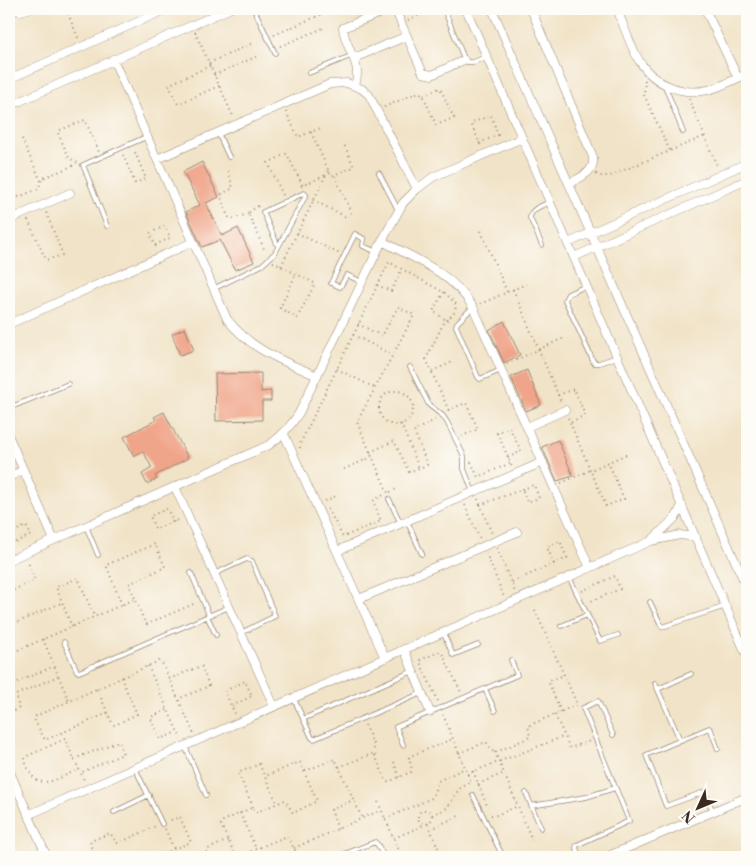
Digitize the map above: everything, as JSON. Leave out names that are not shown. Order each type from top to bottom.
[{"type":"street","points":[[9,9],[20,11],[28,9]]},
{"type":"street","points":[[9,79],[167,9]]},
{"type":"street","points":[[9,106],[229,9]]},
{"type":"street","points":[[355,85],[358,71],[343,30],[344,27],[390,9]]},
{"type":"street","points":[[395,9],[421,71],[426,75],[432,75],[464,60]]},
{"type":"street","points":[[466,9],[747,656]]},
{"type":"street","points":[[492,9],[747,588]]},
{"type":"street","points":[[531,9],[593,157],[594,163],[589,172],[569,184]]},
{"type":"street","points":[[617,9],[640,61],[646,70],[664,84],[686,91],[709,90],[747,74]]},
{"type":"street","points":[[705,9],[738,78]]},
{"type":"street","points":[[354,57],[407,36]]},
{"type":"street","points":[[113,60],[213,289],[228,319],[246,341],[258,349],[317,376]]},
{"type":"street","points":[[157,160],[330,84],[347,83],[355,85],[369,95],[417,189]]},
{"type":"street","points":[[9,560],[269,445],[284,434],[299,413],[398,210],[417,189],[433,177],[522,138]]},
{"type":"street","points":[[568,243],[747,163]]},
{"type":"street","points":[[574,257],[747,180]]},
{"type":"street","points":[[9,220],[70,194]]},
{"type":"street","points":[[382,241],[444,274],[460,289],[473,307],[590,568]]},
{"type":"street","points":[[9,324],[193,242]]},
{"type":"street","points":[[527,427],[565,410]]},
{"type":"street","points":[[284,434],[385,658]]},
{"type":"street","points":[[9,437],[54,540]]},
{"type":"street","points":[[337,551],[543,462]]},
{"type":"street","points":[[9,477],[23,470]]},
{"type":"street","points":[[175,487],[274,706]]},
{"type":"street","points":[[651,540],[674,520],[682,505]]},
{"type":"street","points":[[359,599],[517,532]]},
{"type":"street","points":[[28,814],[651,540],[680,535],[696,537]]},
{"type":"street","points":[[404,649],[430,712]]},
{"type":"street","points":[[9,770],[47,857]]},
{"type":"street","points":[[606,857],[747,797]]},
{"type":"lane","points":[[254,9],[274,51]]},
{"type":"lane","points":[[446,9],[446,14],[464,60],[471,62],[487,56]]},
{"type":"lane","points":[[309,73],[354,57]]},
{"type":"lane","points":[[664,84],[683,132]]},
{"type":"lane","points":[[218,133],[229,157]]},
{"type":"lane","points":[[107,226],[81,164],[147,136]]},
{"type":"lane","points":[[379,173],[398,210]]},
{"type":"lane","points":[[213,289],[269,260],[278,246],[306,195],[304,193],[263,212],[278,246]]},
{"type":"lane","points":[[542,246],[530,215],[534,210],[550,202]]},
{"type":"lane","points":[[362,282],[347,276],[340,288],[331,283],[355,234],[364,239],[363,246],[377,252]]},
{"type":"lane","points":[[586,286],[568,294],[566,300],[594,363],[597,364],[617,357]]},
{"type":"lane","points":[[473,307],[456,326],[478,377],[480,379],[501,368]]},
{"type":"lane","points":[[410,367],[429,406],[443,416],[456,439],[464,458],[464,469],[473,492]]},
{"type":"lane","points":[[9,408],[68,384]]},
{"type":"lane","points":[[389,499],[422,554]]},
{"type":"lane","points":[[86,526],[98,555]]},
{"type":"lane","points":[[214,574],[247,559],[252,561],[275,616],[241,633]]},
{"type":"lane","points":[[191,573],[216,635]]},
{"type":"lane","points":[[569,577],[600,641],[618,635]]},
{"type":"lane","points":[[650,602],[662,628],[726,606]]},
{"type":"lane","points":[[64,642],[79,672],[229,607]]},
{"type":"lane","points":[[561,626],[587,615]]},
{"type":"lane","points":[[442,632],[453,655],[478,645]]},
{"type":"lane","points":[[403,745],[396,727],[517,674],[511,660]]},
{"type":"lane","points":[[303,719],[413,671]]},
{"type":"lane","points":[[658,689],[691,674]]},
{"type":"lane","points":[[655,683],[680,740]]},
{"type":"lane","points":[[485,689],[495,711]]},
{"type":"lane","points":[[294,698],[313,739],[422,692]]},
{"type":"lane","points":[[580,857],[576,848],[577,845],[628,822],[583,708],[597,701],[613,735]]},
{"type":"lane","points":[[713,811],[703,792],[668,807],[666,806],[646,755],[710,728],[718,749]]},
{"type":"lane","points":[[184,746],[206,795]]},
{"type":"lane","points":[[135,768],[162,824]]},
{"type":"lane","points":[[532,806],[586,797],[615,788]]},
{"type":"lane","points":[[526,793],[541,828]]},
{"type":"lane","points":[[114,812],[149,795]]},
{"type":"lane","points":[[473,795],[503,857]]},
{"type":"lane","points":[[337,857],[375,842],[378,843],[384,857]]},
{"type":"path","points":[[66,9],[82,47]]},
{"type":"path","points":[[411,9],[415,17]]},
{"type":"path","points":[[401,23],[431,10]]},
{"type":"path","points":[[268,38],[322,14]]},
{"type":"path","points":[[192,25],[236,125]]},
{"type":"path","points":[[274,51],[326,27]]},
{"type":"path","points":[[219,86],[178,104],[169,84],[253,42]]},
{"type":"path","points":[[214,75],[258,56]]},
{"type":"path","points":[[646,70],[644,95],[670,151]]},
{"type":"path","points":[[377,110],[417,92],[423,95],[436,125],[454,118],[440,88],[423,95]]},
{"type":"path","points":[[686,91],[721,175]]},
{"type":"path","points":[[283,105],[297,137],[323,127]]},
{"type":"path","points":[[479,143],[498,135],[491,115],[472,123],[479,143],[484,155]]},
{"type":"path","points":[[81,164],[69,158],[58,132],[84,120],[86,120],[101,156]]},
{"type":"path","points":[[311,132],[331,176],[354,167],[344,144]]},
{"type":"path","points":[[589,172],[601,176],[610,176],[705,136]]},
{"type":"path","points":[[22,139],[41,181]]},
{"type":"path","points":[[120,148],[135,183],[141,181],[147,178],[132,143]]},
{"type":"path","points":[[283,195],[268,162],[288,154],[303,186]]},
{"type":"path","points":[[9,194],[10,200],[38,189],[43,178],[81,164]]},
{"type":"path","points":[[228,171],[233,188],[221,197],[228,217],[232,219],[248,214]]},
{"type":"path","points":[[281,266],[328,171]]},
{"type":"path","points":[[314,200],[346,217],[350,217],[351,214],[335,176]]},
{"type":"path","points":[[26,213],[46,260],[62,255],[43,205]]},
{"type":"path","points":[[155,245],[170,238],[165,226],[150,232],[155,245],[161,257]]},
{"type":"path","points":[[481,231],[507,292]]},
{"type":"path","points":[[297,233],[344,256]]},
{"type":"path","points":[[269,260],[281,266],[315,284],[297,318],[280,309],[296,274]]},
{"type":"path","points":[[300,447],[377,285],[388,263],[391,262],[444,292],[454,300],[455,312],[446,320],[426,358],[452,419]]},
{"type":"path","points":[[377,285],[391,291],[402,269]]},
{"type":"path","points":[[473,307],[526,284]]},
{"type":"path","points":[[444,292],[433,312],[446,320]]},
{"type":"path","points":[[358,324],[382,336],[398,307],[414,314],[357,422],[388,493]]},
{"type":"path","points":[[353,335],[393,355]]},
{"type":"path","points":[[501,368],[564,338]]},
{"type":"path","points":[[431,372],[455,361]]},
{"type":"path","points":[[337,368],[375,388]]},
{"type":"path","points":[[558,395],[574,389],[585,415],[570,423]]},
{"type":"path","points":[[391,392],[401,392],[409,397],[413,406],[412,415],[406,422],[401,424],[397,425],[384,420],[380,411],[381,402],[391,392]]},
{"type":"path","points":[[448,410],[466,403],[478,428],[456,439]]},
{"type":"path","points":[[370,452],[394,441],[409,472],[419,468],[427,463],[414,431],[443,416]]},
{"type":"path","points":[[401,424],[419,468]]},
{"type":"path","points":[[508,458],[521,451],[509,427],[497,433],[515,474]]},
{"type":"path","points":[[553,486],[627,454]]},
{"type":"path","points":[[344,469],[372,457]]},
{"type":"path","points":[[470,461],[478,477],[510,463]]},
{"type":"path","points":[[480,505],[522,489],[534,485],[539,498],[528,502],[522,489]]},
{"type":"path","points":[[338,495],[325,501],[342,537],[381,521],[373,500],[397,489]]},
{"type":"path","points":[[174,522],[168,508],[150,516],[155,529],[174,522],[188,516]]},
{"type":"path","points":[[9,534],[27,526],[31,536],[9,545]]},
{"type":"path","points":[[511,582],[554,564],[568,557],[560,541],[547,547],[554,564]]},
{"type":"path","points":[[122,605],[106,565],[156,544],[166,567],[130,583],[146,624],[202,600]]},
{"type":"path","points":[[9,592],[35,580],[24,553]]},
{"type":"path","points":[[577,593],[615,577],[620,589],[582,605]]},
{"type":"path","points":[[72,627],[55,588],[78,578],[94,617]]},
{"type":"path","points":[[9,654],[135,599]]},
{"type":"path","points":[[9,626],[61,603]]},
{"type":"path","points":[[495,752],[529,738],[527,726],[577,705],[535,610]]},
{"type":"path","points":[[9,618],[12,624]]},
{"type":"path","points":[[43,639],[70,701]]},
{"type":"path","points":[[432,815],[447,808],[459,789],[470,783],[420,662],[442,652],[463,698]]},
{"type":"path","points":[[108,713],[44,740],[34,718],[161,661],[197,740]]},
{"type":"path","points":[[9,683],[11,685],[54,666]]},
{"type":"path","points":[[148,666],[184,746]]},
{"type":"path","points":[[169,679],[202,667],[209,686],[178,699]]},
{"type":"path","points":[[561,712],[549,683],[550,680],[564,675]]},
{"type":"path","points":[[9,713],[19,708],[15,695],[58,676]]},
{"type":"path","points":[[97,689],[115,725],[136,715],[121,678]]},
{"type":"path","points":[[232,706],[252,697],[245,681],[225,690],[232,706],[239,722]]},
{"type":"path","points":[[167,710],[151,717],[156,732],[160,739],[177,732]]},
{"type":"path","points":[[555,714],[572,748],[595,739]]},
{"type":"path","points":[[362,718],[374,746],[374,754],[386,781],[412,771],[410,756],[453,739]]},
{"type":"path","points":[[62,732],[88,788]]},
{"type":"path","points":[[467,774],[565,736]]},
{"type":"path","points":[[66,740],[25,757],[30,773],[37,781],[48,782],[79,769]]},
{"type":"path","points":[[74,759],[119,741],[123,754],[80,773]]},
{"type":"path","points":[[459,753],[486,742],[492,752],[495,752],[532,840]]},
{"type":"path","points":[[339,767],[374,754]]},
{"type":"path","points":[[305,771],[335,759],[362,818]]},
{"type":"path","points":[[266,776],[299,762],[305,771],[317,802],[293,813],[285,800],[257,812],[254,811],[238,773],[259,764],[277,803]]},
{"type":"path","points":[[394,762],[399,777]]},
{"type":"path","points":[[385,819],[432,798],[438,781],[465,768]]},
{"type":"path","points":[[473,771],[492,816],[518,806]]},
{"type":"path","points":[[478,784],[504,773]]},
{"type":"path","points":[[338,829],[331,810],[354,800]]},
{"type":"path","points":[[378,802],[402,857]]},
{"type":"path","points":[[418,804],[421,811]]},
{"type":"path","points":[[253,807],[220,823],[236,857],[287,836],[296,854],[289,857]]},
{"type":"path","points":[[294,848],[381,810]]},
{"type":"path","points":[[421,811],[427,810],[432,815]]},
{"type":"path","points":[[421,811],[418,819],[430,829],[442,857]]},
{"type":"path","points":[[240,813],[256,849]]},
{"type":"path","points":[[394,838],[426,824],[432,820],[432,815]]},
{"type":"path","points":[[430,829],[461,815]]},
{"type":"path","points":[[96,857],[90,843],[110,832],[119,844],[180,817],[191,840],[190,843],[154,857],[149,853],[139,857]]},
{"type":"path","points":[[162,824],[174,849]]},
{"type":"path","points":[[208,857],[206,850],[228,840]]},
{"type":"path","points":[[260,847],[264,857]]},
{"type":"building","points":[[202,162],[219,197],[206,203],[222,236],[238,228],[254,262],[235,270],[220,240],[202,247],[186,212],[200,205],[183,172]]},
{"type":"building","points":[[504,321],[520,355],[504,363],[489,330]]},
{"type":"building","points":[[185,328],[194,350],[180,355],[172,334]]},
{"type":"building","points":[[527,370],[541,405],[526,411],[511,377]]},
{"type":"building","points":[[261,373],[261,392],[271,391],[271,401],[262,401],[262,420],[216,421],[215,374]]},
{"type":"building","points":[[164,412],[188,458],[155,476],[157,479],[147,484],[142,474],[152,468],[143,451],[134,456],[124,437],[156,420],[154,417]]},
{"type":"building","points":[[558,440],[573,476],[557,481],[542,447]]}]
